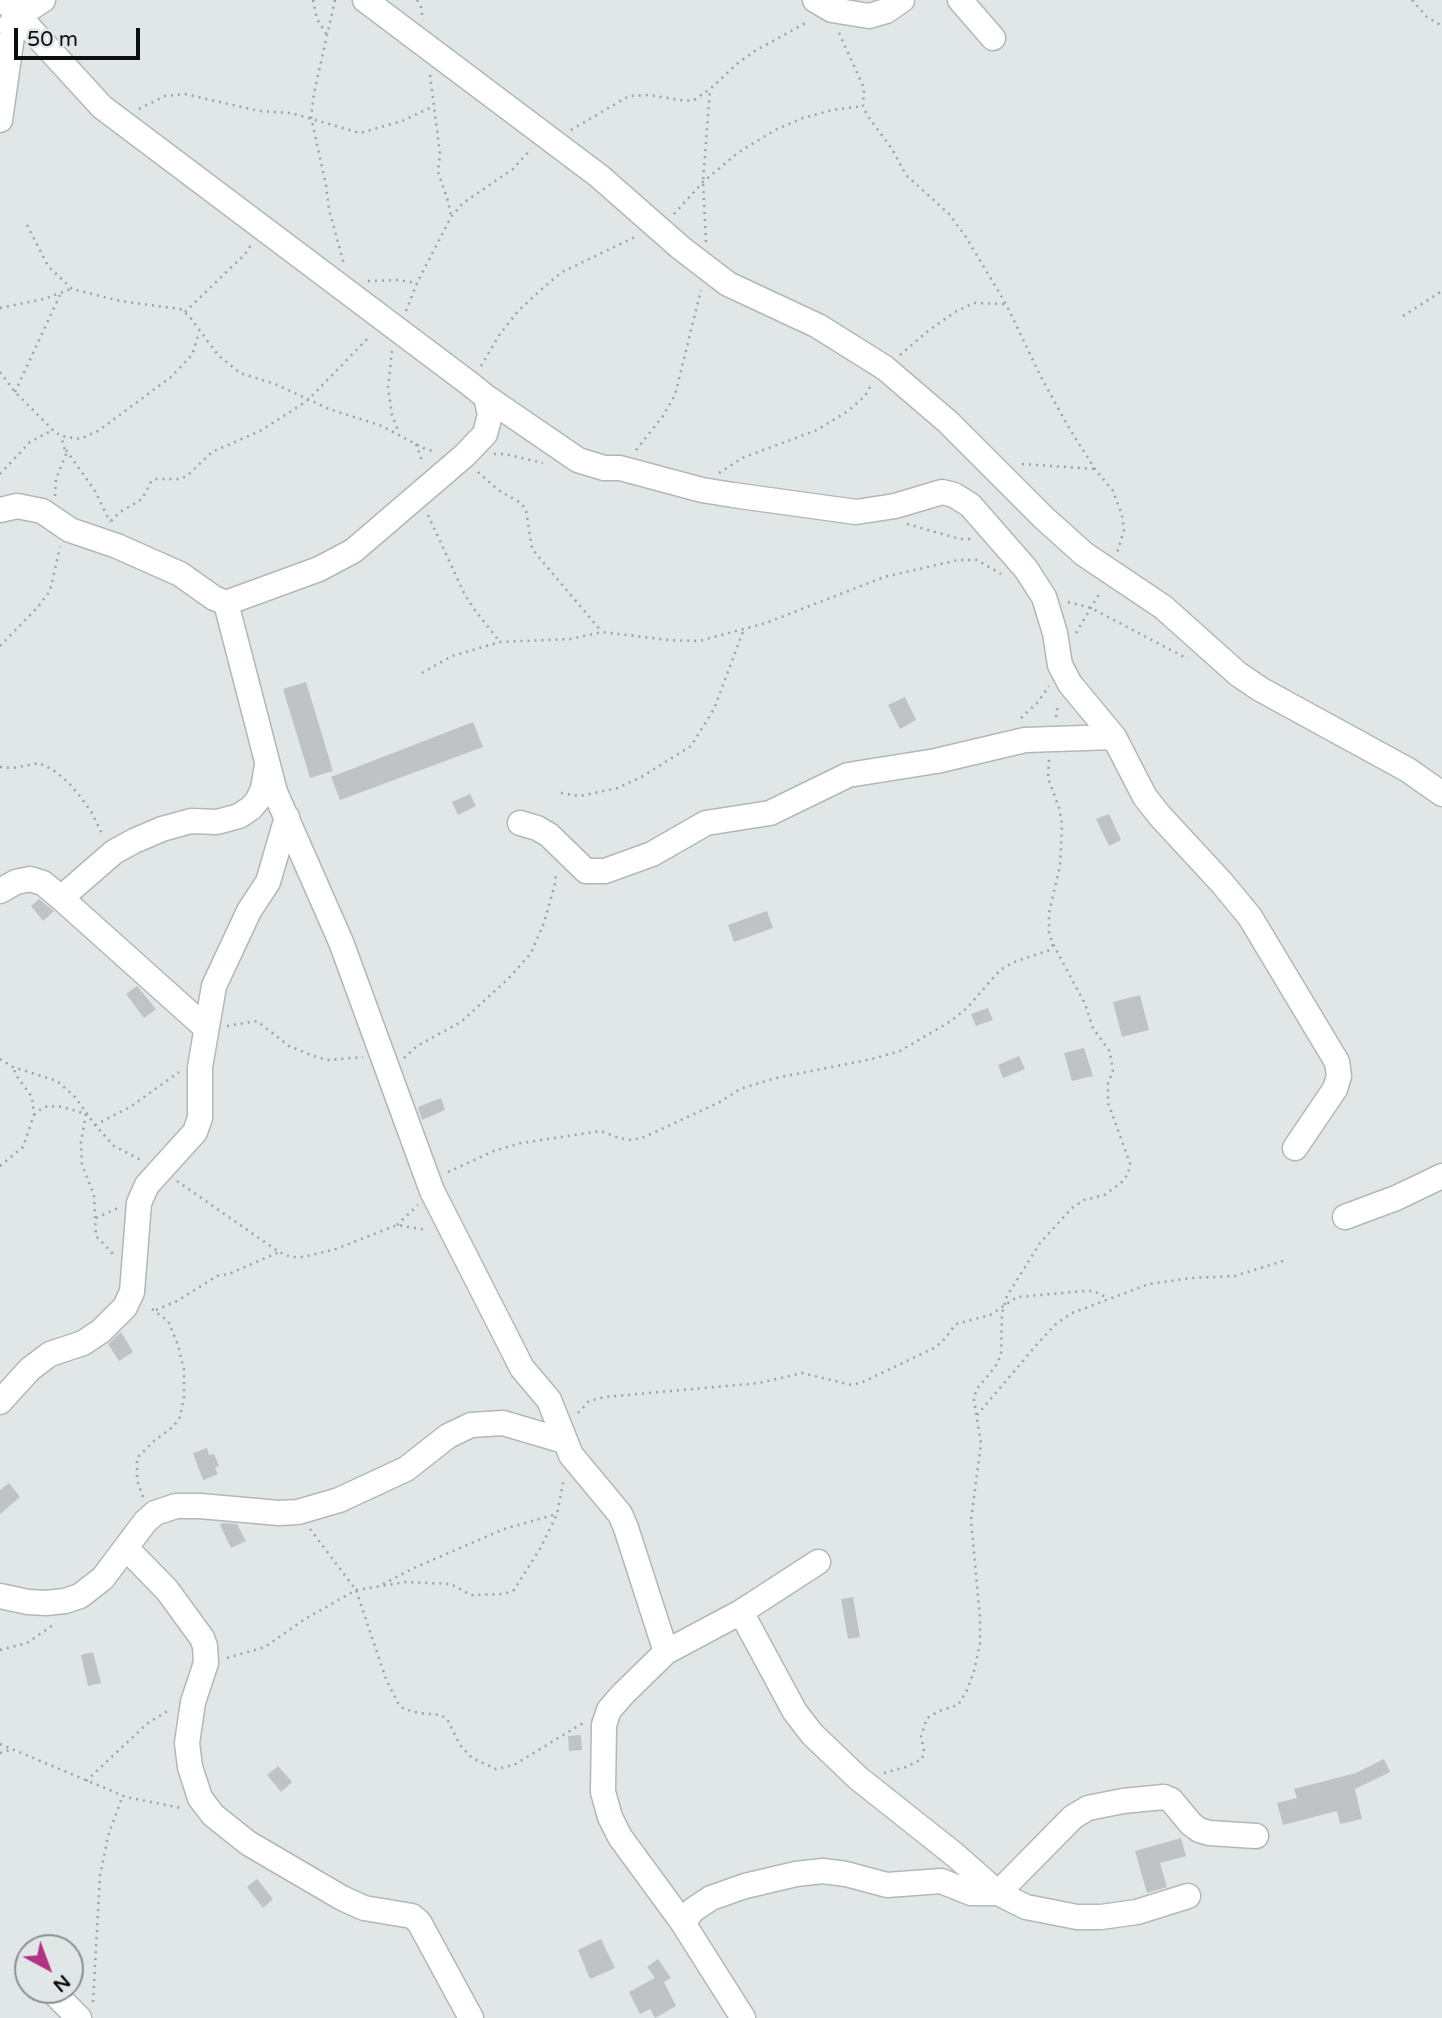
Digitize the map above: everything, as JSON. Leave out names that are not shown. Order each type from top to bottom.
[{"type":"street","points":[[12,14],[43,0]]},
{"type":"street","points":[[365,0],[426,48],[550,137],[729,285],[818,326],[886,368],[948,422],[1044,519],[1084,554],[1163,607],[1238,674],[1260,689],[1408,770],[1442,794]]},
{"type":"street","points":[[820,5],[832,10],[869,16],[886,11],[902,0]]},
{"type":"street","points":[[960,0],[993,38]]},
{"type":"street","points":[[12,14],[85,92],[119,120],[261,228],[345,287],[477,391],[578,460],[604,468],[620,468],[702,490],[856,512],[895,506],[942,492],[954,495],[970,505],[1026,569],[1044,597],[1055,633],[1061,668],[1074,690],[1114,737],[1153,806],[1250,917],[1337,1062],[1339,1076],[1335,1089],[1295,1148]]},
{"type":"street","points":[[0,120],[12,14]]},
{"type":"street","points":[[0,510],[17,506],[42,511],[70,530],[117,546],[180,574],[214,598],[226,603],[337,561],[353,551],[480,440],[490,415],[477,391]]},
{"type":"street","points":[[226,603],[275,792],[392,1057],[430,1185],[451,1233],[522,1368],[549,1401],[564,1441],[580,1468],[620,1514],[666,1652]]},
{"type":"street","points":[[520,823],[549,835],[586,871],[616,869],[652,854],[706,823],[770,813],[848,775],[936,761],[1025,740],[1114,737]]},
{"type":"street","points":[[61,898],[114,852],[162,829],[191,821],[216,822],[239,816],[257,801],[267,764]]},
{"type":"street","points":[[3,1394],[50,1354],[83,1343],[102,1331],[125,1307],[132,1288],[139,1203],[147,1185],[195,1132],[200,1118],[199,1086],[214,986],[249,911],[268,882],[288,817]]},
{"type":"street","points":[[0,891],[16,882],[30,879],[43,883],[205,1037]]},
{"type":"street","points":[[1345,1217],[1442,1176]]},
{"type":"street","points":[[0,1596],[46,1603],[80,1596],[103,1578],[145,1522],[155,1513],[176,1506],[298,1512],[339,1500],[406,1469],[448,1436],[471,1425],[503,1423],[564,1441]]},
{"type":"street","points":[[126,1548],[167,1590],[201,1638],[207,1656],[193,1702],[187,1743],[190,1768],[200,1798],[213,1815],[248,1843],[342,1898],[364,1908],[412,1916],[419,1922],[471,2018]]},
{"type":"street","points":[[743,2018],[683,1923],[620,1837],[610,1817],[603,1792],[602,1738],[609,1710],[666,1652],[741,1612],[818,1562]]},
{"type":"street","points":[[741,1612],[795,1713],[812,1734],[858,1778],[998,1893],[1026,1907],[1077,1917],[1137,1912],[1188,1896]]},
{"type":"street","points":[[683,1923],[693,1910],[726,1892],[796,1874],[823,1871],[887,1885],[941,1881],[971,1893],[998,1893],[1073,1817],[1087,1808],[1164,1797],[1171,1800],[1199,1830],[1256,1836]]},
{"type":"path","points":[[313,0],[317,19],[328,37]]},
{"type":"path","points":[[335,0],[311,117],[329,210],[341,250],[345,287],[399,280],[417,283]]},
{"type":"path","points":[[1412,0],[1427,17],[1442,26]]},
{"type":"path","points":[[399,433],[392,415],[388,387],[395,327],[451,217],[463,203],[513,169],[534,146],[569,131],[629,96],[649,95],[694,100],[738,63],[820,5],[853,61],[863,88],[863,106],[867,115],[892,149],[906,175],[949,214],[979,258],[994,288],[1006,304],[1069,428],[1095,469],[1113,491],[1122,515],[1124,530],[1111,574],[1061,668],[1048,778],[1062,824],[1060,866],[1049,912],[1049,933],[1085,1004],[1093,1028],[1110,1052],[1113,1072],[1108,1082],[1108,1103],[1130,1163],[1128,1174],[1121,1183],[1104,1195],[1078,1204],[1040,1242],[1003,1306],[1001,1355],[976,1390],[974,1400],[981,1444],[971,1520],[976,1558],[980,1644],[967,1690],[958,1705],[927,1718],[921,1736],[924,1751],[922,1759],[895,1771],[858,1778]]},
{"type":"path","points":[[426,48],[439,155],[438,172],[451,217]]},
{"type":"path","points":[[620,468],[650,433],[676,395],[707,268],[703,182],[710,89]]},
{"type":"path","points":[[119,120],[166,96],[185,94],[259,111],[311,117],[360,133],[402,121],[434,106]]},
{"type":"path","points":[[477,391],[500,334],[517,311],[562,272],[657,226],[680,209],[703,182],[739,152],[775,130],[832,110],[863,106]]},
{"type":"path","points":[[27,225],[48,266],[72,289],[120,300],[173,306],[185,312],[218,355],[240,373],[399,433],[432,451],[464,456],[505,454],[546,464]]},
{"type":"path","points":[[185,312],[245,254],[261,228]]},
{"type":"path","points":[[0,308],[60,295],[72,289]]},
{"type":"path","points":[[1403,317],[1442,291]]},
{"type":"path","points":[[15,392],[60,295]]},
{"type":"path","points":[[702,490],[721,471],[742,458],[808,434],[848,411],[886,368],[928,331],[955,312],[974,303],[1006,304]]},
{"type":"path","points":[[65,449],[94,491],[110,522],[120,512],[142,499],[151,482],[181,479],[212,452],[260,431],[308,400],[362,343],[379,329],[395,327]]},
{"type":"path","points":[[0,372],[15,392],[61,436],[71,439],[89,436],[171,377],[192,355],[200,332]]},
{"type":"path","points":[[0,474],[30,442],[53,430]]},
{"type":"path","points":[[0,646],[50,591],[61,542],[54,501],[55,485],[65,459],[61,436]]},
{"type":"path","points":[[464,456],[498,490],[521,503],[526,510],[532,549],[603,632]]},
{"type":"path","points":[[994,467],[1025,464],[1095,469]]},
{"type":"path","points":[[420,493],[464,593],[500,642]]},
{"type":"path","points":[[896,522],[960,539],[1000,540]]},
{"type":"path","points":[[422,673],[452,656],[500,642],[570,639],[603,632],[686,642],[714,638],[793,613],[884,577],[958,560],[977,560],[1009,579]]},
{"type":"path","points":[[1044,597],[1091,608],[1189,660]]},
{"type":"path","points":[[561,793],[580,796],[618,788],[691,746],[714,709],[744,629]]},
{"type":"path","points":[[0,767],[13,768],[38,763],[53,770],[68,782],[90,811],[114,852]]},
{"type":"path","points":[[95,1125],[130,1107],[172,1078],[205,1037],[257,1021],[289,1046],[327,1060],[392,1057],[461,1022],[509,978],[531,953],[544,923],[562,848]]},
{"type":"path","points":[[0,1059],[13,1067],[57,1081],[75,1097],[114,1146],[161,1169],[290,1257],[318,1253],[357,1242],[397,1225],[430,1185],[494,1151],[522,1143],[601,1131],[619,1138],[642,1138],[746,1087],[900,1051],[960,1015],[1000,970],[1014,962],[1049,950],[1053,944]]},
{"type":"path","points":[[0,1166],[23,1147],[34,1115],[32,1097],[13,1067]]},
{"type":"path","points":[[34,1115],[49,1106],[64,1107],[86,1114]]},
{"type":"path","points":[[86,1114],[81,1142],[82,1165],[94,1195],[96,1236],[117,1258],[132,1288],[168,1321],[184,1370],[184,1397],[180,1417],[174,1426],[137,1458],[135,1466],[139,1488],[155,1513]]},
{"type":"path","points":[[397,1225],[451,1233]]},
{"type":"path","points":[[154,1311],[177,1301],[217,1276],[229,1274],[279,1252]]},
{"type":"path","points":[[977,1415],[1058,1323],[1072,1313],[1149,1284],[1191,1278],[1236,1276],[1283,1261]]},
{"type":"path","points":[[564,1441],[580,1409],[589,1401],[605,1397],[759,1383],[802,1373],[852,1385],[934,1348],[956,1324],[990,1315],[1024,1295],[1093,1291],[1108,1298]]},
{"type":"path","points":[[206,1663],[265,1647],[305,1619],[356,1590],[406,1582],[451,1584],[465,1593],[485,1596],[514,1590],[541,1548],[557,1514],[563,1493],[564,1470]]},
{"type":"path","points":[[298,1512],[356,1590],[386,1679],[398,1703],[411,1712],[441,1714],[447,1719],[460,1745],[472,1758],[496,1769],[514,1765],[609,1710]]},
{"type":"path","points":[[380,1586],[416,1567],[504,1529],[557,1514]]},
{"type":"path","points":[[0,1650],[27,1643],[58,1620]]},
{"type":"path","points":[[86,1781],[156,1717],[193,1702]]},
{"type":"path","points":[[0,1744],[123,1796],[213,1815]]},
{"type":"path","points":[[0,1753],[12,1749]]},
{"type":"path","points":[[86,2011],[100,1876],[108,1836],[123,1796]]},
{"type":"building","points":[[306,682],[333,771],[310,778],[283,689]]},
{"type":"building","points":[[905,697],[916,720],[900,729],[888,705]]},
{"type":"building","points":[[473,722],[483,747],[340,800],[331,777]]},
{"type":"building","points":[[470,794],[476,806],[458,815],[452,802]]},
{"type":"building","points":[[1109,814],[1121,840],[1109,846],[1096,819]]},
{"type":"building","points":[[39,899],[54,911],[43,921],[31,906]]},
{"type":"building","points":[[767,911],[773,928],[734,942],[728,925]]},
{"type":"building","points":[[137,986],[156,1009],[144,1018],[126,994]]},
{"type":"building","points":[[1140,995],[1149,1030],[1122,1037],[1113,1002]]},
{"type":"building","points":[[988,1008],[993,1020],[976,1026],[971,1014]]},
{"type":"building","points":[[1084,1048],[1093,1076],[1072,1081],[1064,1053]]},
{"type":"building","points":[[1019,1056],[1025,1069],[1003,1078],[998,1065]]},
{"type":"building","points":[[441,1098],[445,1110],[422,1120],[418,1107]]},
{"type":"building","points":[[121,1332],[133,1352],[119,1361],[108,1344]]},
{"type":"building","points":[[207,1448],[209,1455],[214,1454],[219,1466],[215,1468],[218,1474],[203,1480],[193,1453]]},
{"type":"building","points":[[9,1483],[20,1497],[0,1514],[0,1490]]},
{"type":"building","points":[[237,1524],[246,1541],[231,1548],[220,1525]]},
{"type":"building","points":[[853,1597],[860,1637],[848,1639],[841,1599]]},
{"type":"building","points":[[93,1652],[101,1683],[88,1686],[81,1655]]},
{"type":"building","points":[[581,1735],[582,1750],[569,1751],[568,1736]]},
{"type":"building","points":[[1384,1759],[1390,1772],[1355,1789],[1362,1819],[1340,1824],[1337,1811],[1283,1825],[1277,1803],[1297,1798],[1294,1789],[1356,1773]]},
{"type":"building","points":[[278,1766],[292,1782],[281,1792],[267,1775]]},
{"type":"building","points":[[1181,1838],[1186,1856],[1160,1863],[1167,1887],[1147,1893],[1135,1851]]},
{"type":"building","points":[[257,1879],[273,1899],[263,1908],[247,1887]]},
{"type":"building","points":[[601,1939],[615,1968],[590,1979],[578,1950]]},
{"type":"building","points":[[658,1959],[671,1978],[664,1982],[676,2006],[655,2018],[650,2009],[640,2014],[629,1992],[655,1978],[647,1967]]}]
